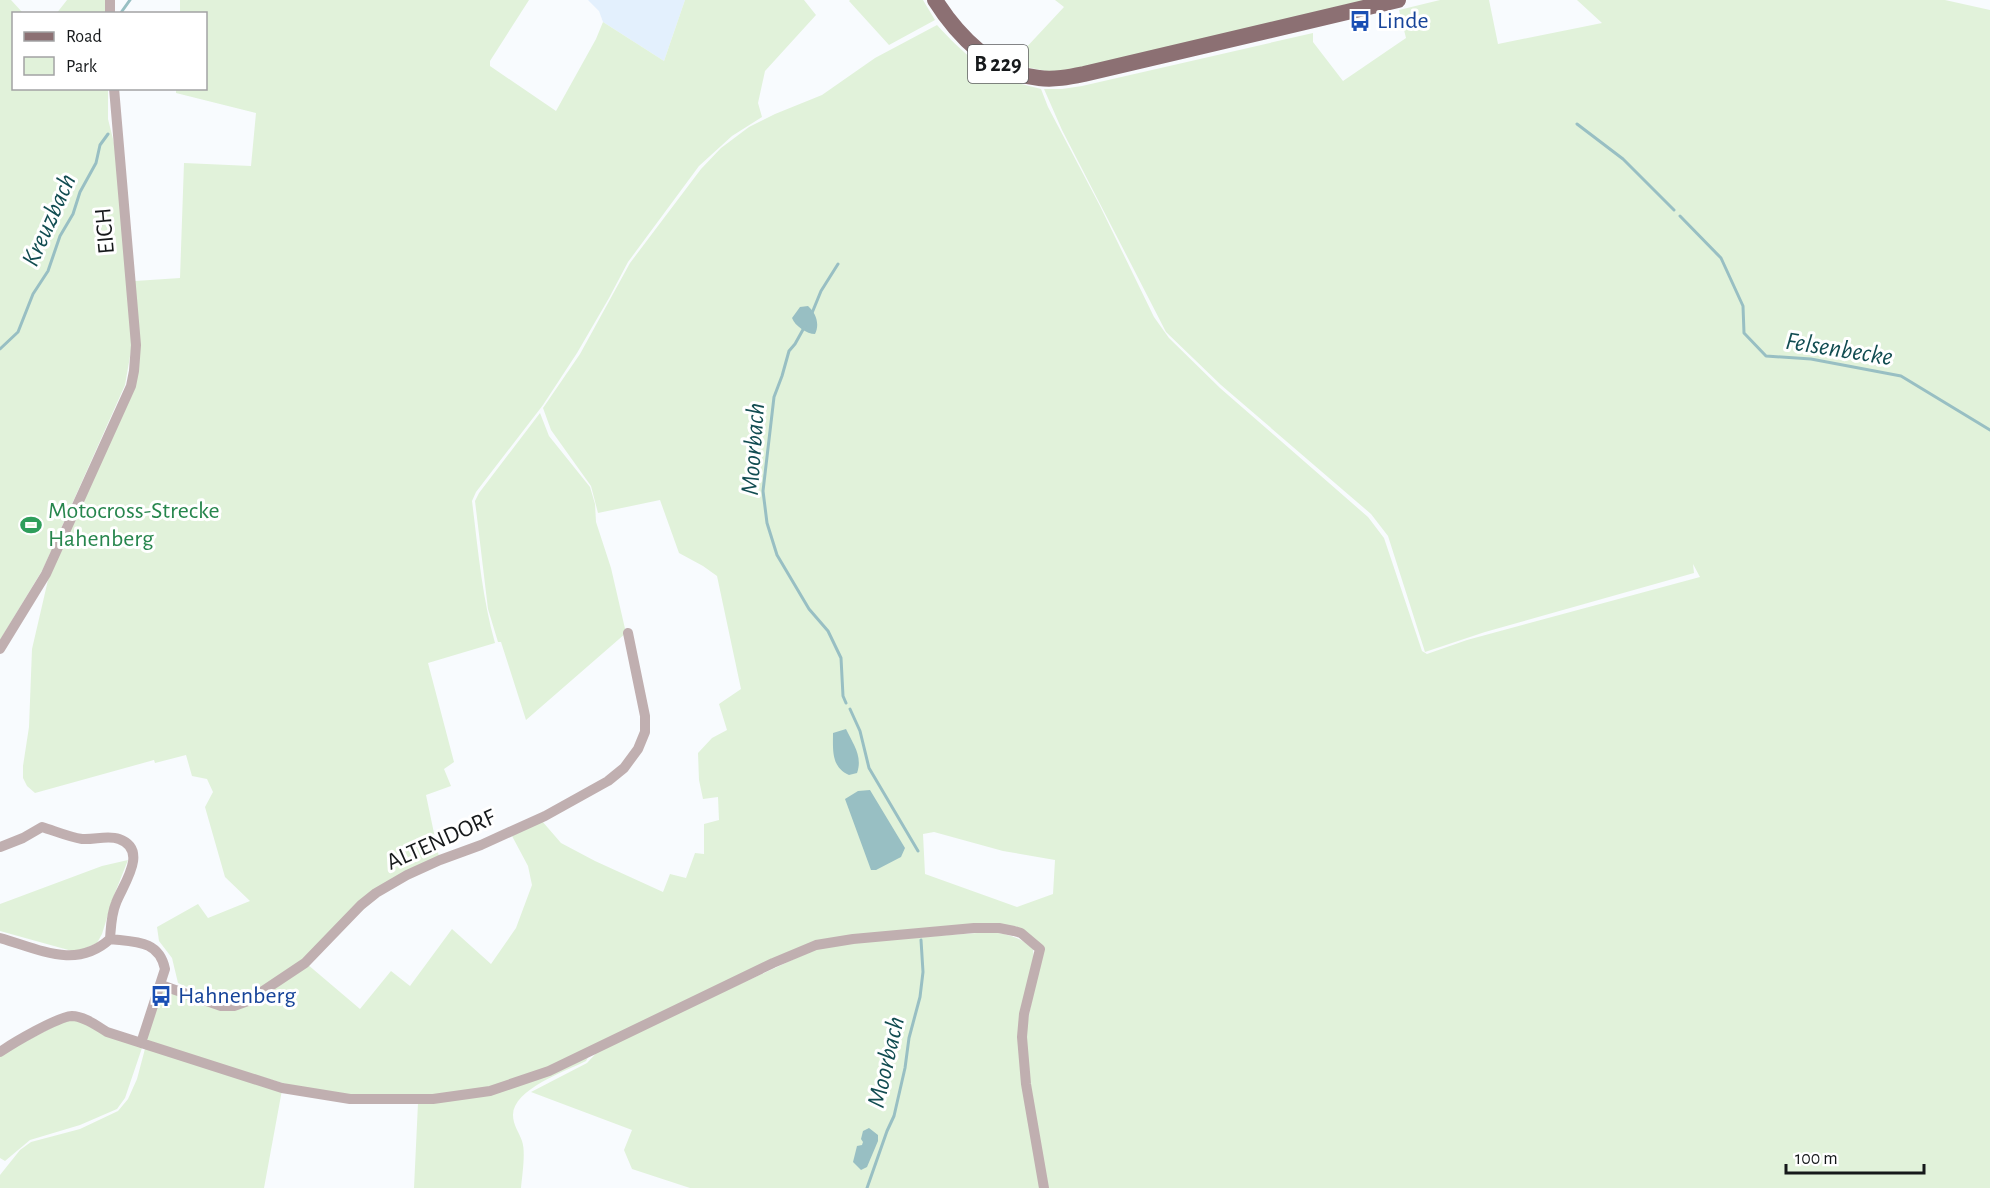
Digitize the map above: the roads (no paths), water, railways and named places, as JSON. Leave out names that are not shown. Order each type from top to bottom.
[{"type":"main road","name":"B 229","points":[[935,0],[951,24],[972,45],[1002,66],[1025,76],[1038,78],[1064,78],[1398,0]]},
{"type":"street","name":"EICH","points":[[0,650],[46,574],[131,386],[136,345],[114,90]]},
{"type":"street","name":"ALTENDORF","points":[[161,986],[225,1006],[239,1005],[305,963],[361,905],[386,887],[440,860],[481,845],[545,816],[608,781],[624,768],[638,749],[645,732],[645,716],[628,633]]},
{"type":"street","points":[[0,847],[42,827],[85,839],[113,838],[127,844],[132,851],[133,864],[113,912],[110,939]]},
{"type":"street","points":[[0,1052],[70,1016],[83,1019],[107,1032],[282,1088],[350,1099],[433,1099],[490,1091],[549,1071],[816,945],[923,932],[999,928],[1021,933],[1040,949],[1024,1014],[1022,1037],[1026,1084],[1044,1188]]},
{"type":"street","points":[[0,938],[71,956],[91,953],[110,939],[142,944],[156,949],[162,957],[165,969],[141,1043]]},
{"type":"water","points":[[808,306],[816,319],[815,334],[802,329],[792,318],[800,307]]},
{"type":"water","points":[[846,729],[859,761],[857,773],[849,775],[843,772],[836,763],[833,752],[833,733]]},
{"type":"water","points":[[870,790],[905,848],[901,857],[876,870],[871,870],[845,799],[858,791]]},
{"type":"water","points":[[869,1128],[878,1135],[878,1141],[867,1167],[861,1170],[853,1162],[857,1146],[862,1145],[863,1142],[861,1139],[863,1131]]},
{"type":"waterway","name":"Kreuzbach","points":[[121,12],[130,0]]},
{"type":"waterway","name":"Felsenbecke","points":[[1577,124],[1623,159],[1674,210]]},
{"type":"waterway","name":"Kreuzbach","points":[[0,349],[18,332],[33,294],[48,271],[60,236],[73,214],[80,192],[96,163],[100,145],[108,134]]},
{"type":"waterway","name":"Felsenbecke","points":[[1680,216],[1721,258],[1743,306],[1744,333],[1766,356],[1811,359],[1901,376],[1990,430]]},
{"type":"waterway","name":"Moorbach","points":[[812,313],[821,291],[838,264]]},
{"type":"waterway","name":"Moorbach","points":[[805,326],[789,351],[774,397],[763,491],[767,523],[777,555],[809,609],[828,631],[841,658],[843,696],[846,703]]},
{"type":"waterway","name":"Moorbach","points":[[850,709],[860,731],[869,768],[918,851]]},
{"type":"waterway","name":"Moorbach","points":[[867,1188],[894,1116],[905,1068],[909,1038],[920,997],[923,972],[921,940]]},
{"type":"place","name":"Linde","points":[[1360,21]]},
{"type":"place","name":"Motocross-Strecke Hahenberg","points":[[31,525]]},
{"type":"place","name":"Hahnenberg","points":[[161,996]]}]
